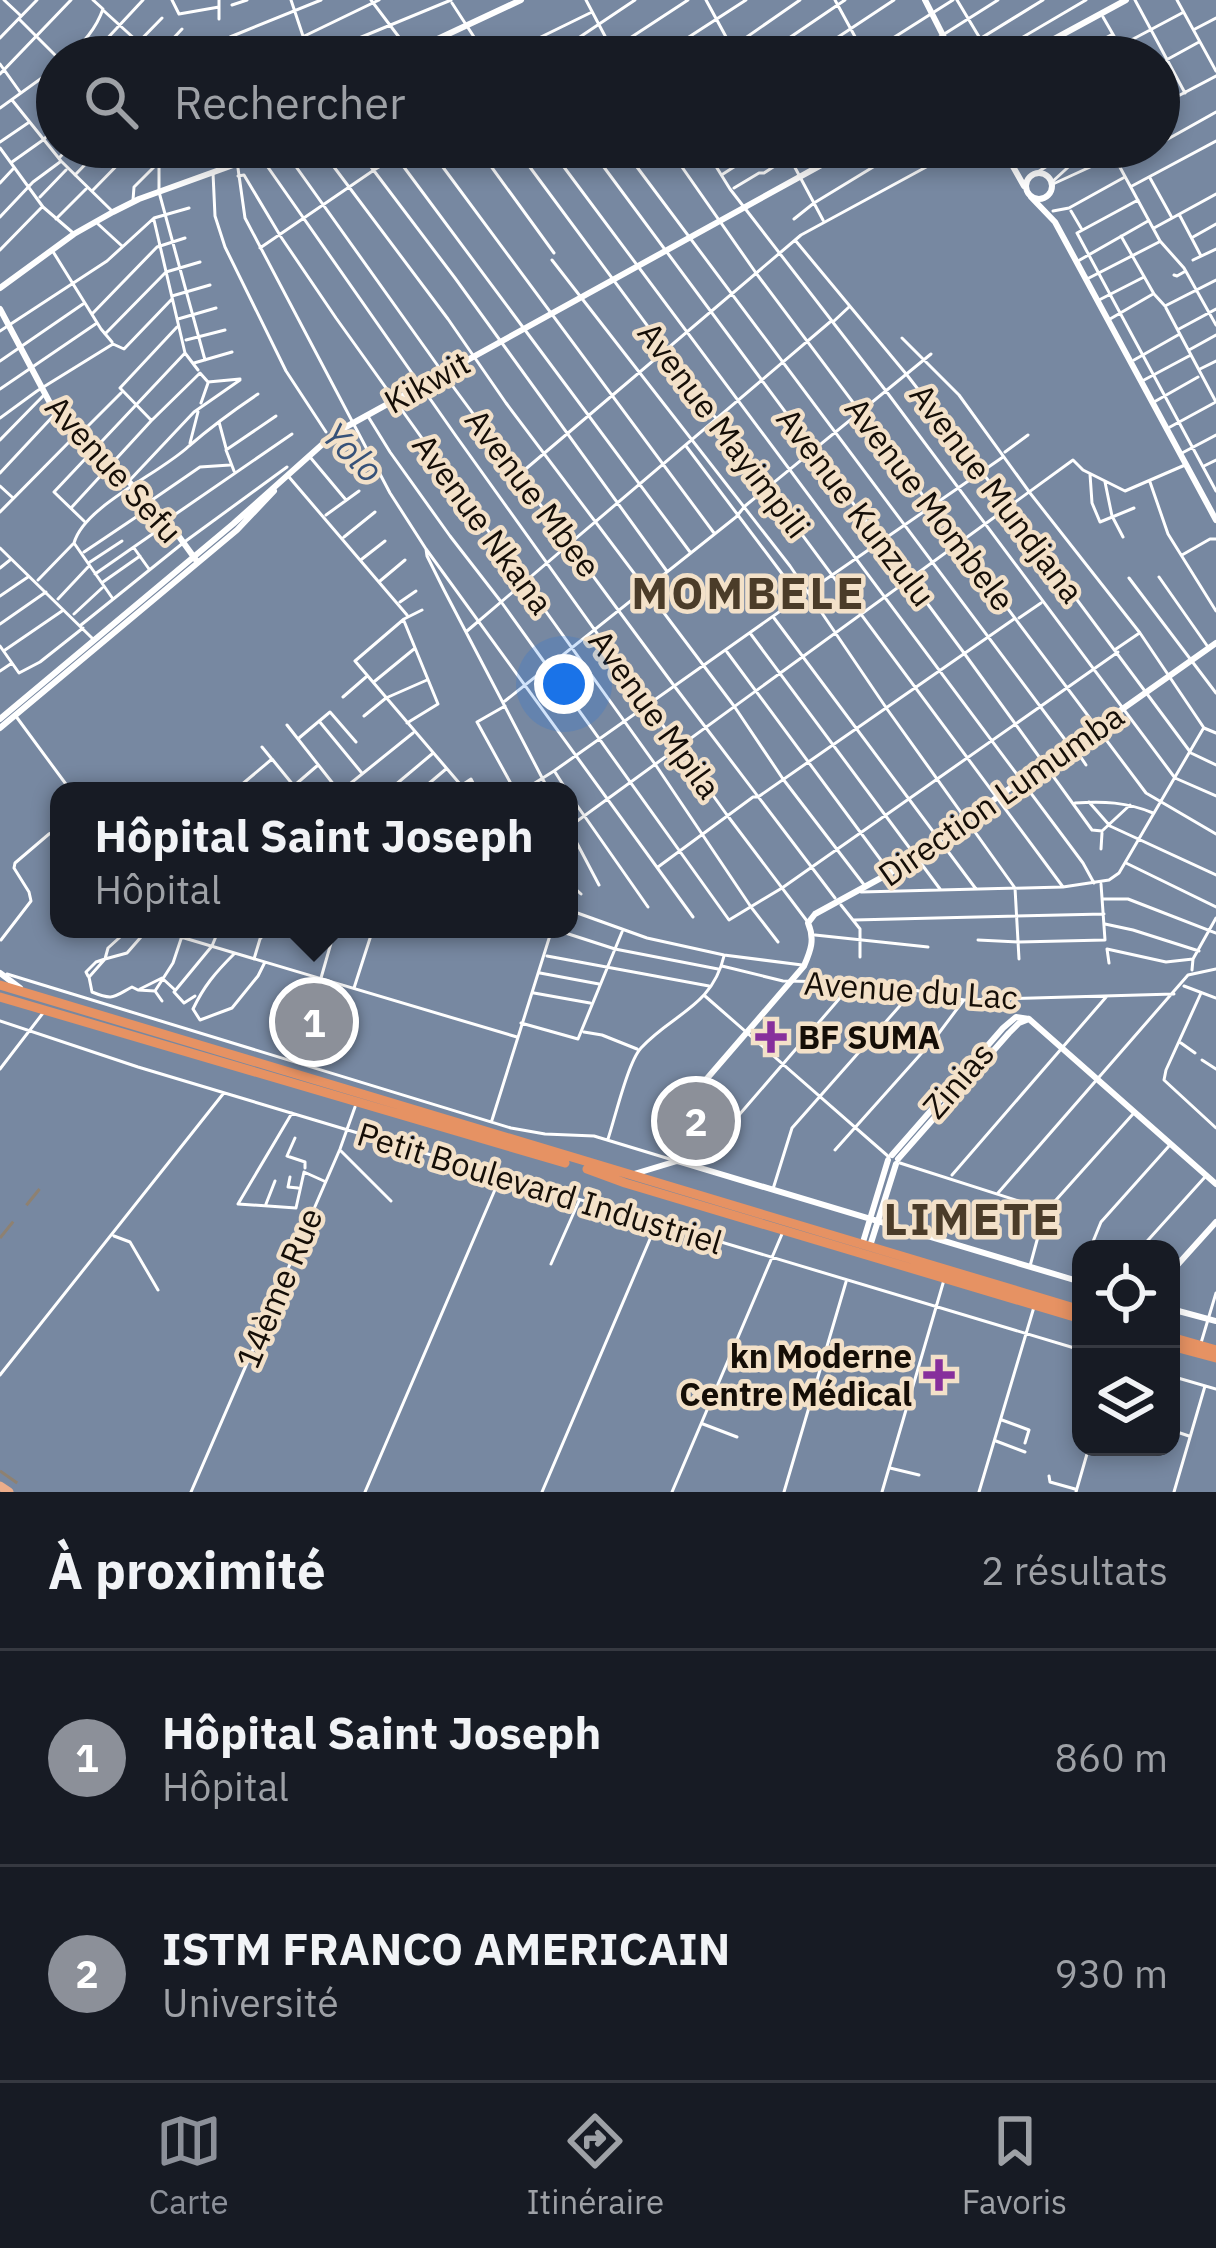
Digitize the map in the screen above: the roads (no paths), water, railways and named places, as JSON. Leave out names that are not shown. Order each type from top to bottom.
[{"type":"highway","points":[[0,985],[47,1005]]},
{"type":"highway","points":[[0,997],[47,1005],[360,1093],[784,1226]]},
{"type":"highway","points":[[360,1093],[1072,1311]]},
{"type":"highway","points":[[865,1250],[945,1278],[1072,1312]]},
{"type":"highway","points":[[1180,1344],[1216,1354]]},
{"type":"main road","points":[[0,1486],[9,1492]]},
{"type":"street","points":[[4,0],[36,36]]},
{"type":"street","points":[[0,38],[38,0]]},
{"type":"street","points":[[38,36],[71,0]]},
{"type":"street","points":[[93,0],[131,36]]},
{"type":"street","points":[[109,36],[142,0]]},
{"type":"street","points":[[172,0],[179,14],[219,4],[219,19]]},
{"type":"street","points":[[232,5],[247,0]]},
{"type":"street","points":[[291,0],[303,36]]},
{"type":"street","points":[[236,36],[321,0]]},
{"type":"street","points":[[363,36],[450,0],[473,36]]},
{"type":"street","points":[[445,36],[521,0]]},
{"type":"street","points":[[586,0],[604,36]]},
{"type":"street","points":[[582,36],[635,0]]},
{"type":"street","points":[[631,36],[688,0]]},
{"type":"street","points":[[706,0],[726,36]]},
{"type":"street","points":[[691,36],[746,0]]},
{"type":"street","points":[[749,36],[800,0]]},
{"type":"street","points":[[790,36],[845,0]]},
{"type":"street","points":[[840,36],[894,0]]},
{"type":"street","points":[[925,0],[943,34]]},
{"type":"street","points":[[897,36],[955,0],[979,36]]},
{"type":"street","points":[[940,36],[998,0]]},
{"type":"street","points":[[983,36],[1043,0]]},
{"type":"street","points":[[1025,36],[1086,0]]},
{"type":"street","points":[[1060,36],[1131,0],[1153,36]]},
{"type":"street","points":[[1180,96],[1216,73],[1179,3],[1190,0]]},
{"type":"street","points":[[308,36],[375,1],[397,36]]},
{"type":"street","points":[[836,3],[854,36]]},
{"type":"street","points":[[87,36],[103,9]]},
{"type":"street","points":[[542,36],[592,11]]},
{"type":"street","points":[[1139,36],[1184,12]]},
{"type":"street","points":[[1101,14],[1113,34],[1109,36]]},
{"type":"street","points":[[145,36],[163,18]]},
{"type":"street","points":[[1194,30],[1216,18]]},
{"type":"street","points":[[176,36],[182,29]]},
{"type":"street","points":[[2,72],[36,38]]},
{"type":"street","points":[[1180,53],[1200,42]]},
{"type":"street","points":[[1208,54],[1216,50]]},
{"type":"street","points":[[0,64],[21,94]]},
{"type":"street","points":[[0,108],[36,83]]},
{"type":"street","points":[[1180,84],[1185,93]]},
{"type":"street","points":[[12,100],[36,130]]},
{"type":"street","points":[[1180,132],[1216,112]]},
{"type":"street","points":[[29,122],[0,145],[27,188],[74,234]]},
{"type":"street","points":[[1180,160],[1216,141]]},
{"type":"street","points":[[0,183],[36,146]]},
{"type":"street","points":[[0,217],[51,168]]},
{"type":"street","points":[[37,200],[68,168],[113,212]]},
{"type":"street","points":[[75,176],[82,168]]},
{"type":"street","points":[[56,219],[112,168]]},
{"type":"street","points":[[134,202],[134,187],[152,168]]},
{"type":"street","points":[[160,168],[159,192],[205,360]]},
{"type":"street","points":[[0,298],[4,286],[74,234],[134,202],[224,168]]},
{"type":"street","points":[[237,168],[244,218],[400,512],[692,916]]},
{"type":"street","name":"Avenue Mpila","points":[[272,168],[421,387],[808,922]]},
{"type":"street","name":"Avenue Mbee","points":[[297,168],[675,687],[860,929],[861,939]]},
{"type":"street","points":[[335,168],[734,706],[862,890],[1063,887],[1115,877],[1204,728]]},
{"type":"street","points":[[260,248],[377,168]]},
{"type":"street","points":[[404,168],[692,553]]},
{"type":"street","points":[[444,168],[715,535]]},
{"type":"street","points":[[493,168],[554,253]]},
{"type":"street","name":"Avenue Mayimpili","points":[[532,168],[1063,887]]},
{"type":"street","points":[[566,168],[1084,863],[1094,884]]},
{"type":"street","points":[[604,168],[664,251]]},
{"type":"street","points":[[638,168],[1086,765]]},
{"type":"street","name":"Avenue Mombele","points":[[682,168],[1146,793],[1216,834]]},
{"type":"street","points":[[716,168],[1174,778],[1216,796]]},
{"type":"street","points":[[721,176],[733,168]]},
{"type":"street","points":[[730,189],[770,168]]},
{"type":"street","points":[[796,168],[824,221]]},
{"type":"street","name":"Kikwit","points":[[285,472],[354,421],[816,168]]},
{"type":"street","points":[[794,219],[872,168]]},
{"type":"street","points":[[519,474],[795,240],[924,168]]},
{"type":"street","points":[[1014,168],[1031,197],[1055,222],[1216,520]]},
{"type":"street","points":[[1026,189],[1028,179],[1044,168]]},
{"type":"street","points":[[1055,222],[1052,183],[1068,168]]},
{"type":"street","points":[[1052,183],[1086,168]]},
{"type":"street","points":[[1120,168],[1160,242],[1186,271],[1216,326]]},
{"type":"street","points":[[1130,187],[1166,168]]},
{"type":"street","points":[[374,170],[667,572]]},
{"type":"street","points":[[1036,173],[1048,175],[1052,183]]},
{"type":"street","points":[[207,174],[216,223],[234,269],[286,371],[326,432]]},
{"type":"street","points":[[1018,175],[1028,179]]},
{"type":"street","name":"Avenue Nkana","points":[[238,176],[244,176],[394,400],[778,942]]},
{"type":"street","points":[[1053,211],[1069,208],[1125,177]]},
{"type":"street","points":[[1149,177],[1201,256]]},
{"type":"street","points":[[1031,197],[1050,194]]},
{"type":"street","points":[[1153,229],[1216,194]]},
{"type":"street","points":[[1079,231],[1138,200]]},
{"type":"street","points":[[0,250],[43,207]]},
{"type":"street","points":[[3,329],[107,261],[154,218],[189,208]]},
{"type":"street","points":[[1069,208],[1088,255],[1215,488]]},
{"type":"street","points":[[154,218],[185,353],[208,382]]},
{"type":"street","points":[[1076,262],[1149,220]]},
{"type":"street","points":[[96,222],[123,248]]},
{"type":"street","points":[[1191,238],[1216,224]]},
{"type":"street","points":[[1121,236],[1216,402],[1168,429]]},
{"type":"street","points":[[92,314],[161,244],[185,238]]},
{"type":"street","name":"Avenue Mundjana","points":[[795,240],[982,472],[1191,753]]},
{"type":"street","points":[[1086,280],[1160,242]]},
{"type":"street","points":[[1192,260],[1216,249]]},
{"type":"street","points":[[52,250],[97,323],[113,344],[124,349],[172,297],[210,285]]},
{"type":"street","name":"Avenue Kunzulu","points":[[664,251],[1092,830],[1102,831]]},
{"type":"street","points":[[552,260],[745,506],[1015,888],[1018,959]]},
{"type":"street","points":[[105,334],[166,272],[200,262]]},
{"type":"street","points":[[1174,274],[1186,271]]},
{"type":"street","points":[[1097,301],[1144,277]]},
{"type":"street","points":[[1162,304],[1216,280]]},
{"type":"street","points":[[1108,320],[1154,294]]},
{"type":"street","points":[[0,361],[85,303]]},
{"type":"street","points":[[467,631],[850,305]]},
{"type":"street","points":[[0,512],[121,390],[177,322],[216,308]]},
{"type":"street","points":[[1131,362],[1216,309]]},
{"type":"street","name":"Avenue Sefu","points":[[0,313],[3,329],[57,412],[167,520],[196,560]]},
{"type":"street","points":[[0,389],[97,323]]},
{"type":"street","points":[[183,341],[225,330]]},
{"type":"street","points":[[1142,381],[1216,335]]},
{"type":"street","points":[[902,338],[959,395],[1140,633],[1204,728],[1216,733]]},
{"type":"street","points":[[0,418],[113,344]]},
{"type":"street","points":[[193,364],[232,352]]},
{"type":"street","points":[[86,523],[54,492],[185,353]]},
{"type":"street","points":[[513,782],[477,722],[715,535],[932,354]]},
{"type":"street","points":[[1153,403],[1216,361]]},
{"type":"street","points":[[71,508],[200,373]]},
{"type":"street","points":[[36,582],[86,523],[199,407],[240,379],[208,382]]},
{"type":"street","points":[[189,447],[208,382]]},
{"type":"street","points":[[121,390],[152,421]]},
{"type":"street","points":[[0,440],[43,392]]},
{"type":"street","points":[[129,484],[189,447],[258,394]]},
{"type":"street","points":[[0,473],[57,412]]},
{"type":"street","points":[[367,415],[389,452],[729,920],[909,800],[1140,633]]},
{"type":"street","points":[[226,450],[276,416]]},
{"type":"street","points":[[219,421],[235,473]]},
{"type":"street","points":[[95,574],[292,434]]},
{"type":"street","points":[[808,592],[1028,435]]},
{"type":"street","points":[[1181,453],[1216,435]]},
{"type":"street","points":[[535,782],[798,596],[686,446]]},
{"type":"street","points":[[311,453],[346,500]]},
{"type":"street","points":[[578,820],[1073,460],[1090,474],[1125,490],[1187,464]]},
{"type":"street","points":[[1203,467],[1216,460]]},
{"type":"street","points":[[82,553],[200,467],[230,465]]},
{"type":"street","points":[[65,609],[2,648],[19,673],[40,662],[184,543],[285,472],[406,617],[438,706],[407,723]]},
{"type":"street","name":"Avenue Sefu","points":[[0,719],[252,516],[285,472]]},
{"type":"street","points":[[1090,474],[1092,502],[1100,522],[1134,508]]},
{"type":"street","points":[[1105,480],[1112,516],[1123,537]]},
{"type":"street","points":[[1150,482],[1162,522],[1216,611]]},
{"type":"street","points":[[1,488],[14,499]]},
{"type":"street","points":[[325,517],[359,491]]},
{"type":"street","points":[[343,538],[375,512]]},
{"type":"street","points":[[1181,556],[1216,539]]},
{"type":"street","points":[[74,540],[113,599]]},
{"type":"street","points":[[56,601],[89,565],[122,541]]},
{"type":"street","points":[[361,560],[385,541]]},
{"type":"street","points":[[134,547],[150,571]]},
{"type":"street","points":[[0,548],[94,641]]},
{"type":"street","points":[[426,548],[545,782]]},
{"type":"street","points":[[72,616],[140,556]]},
{"type":"street","points":[[0,568],[11,558]]},
{"type":"street","name":"Avenue Sefu","points":[[0,728],[196,560]]},
{"type":"street","points":[[379,582],[405,560]]},
{"type":"street","points":[[0,596],[30,576]]},
{"type":"street","points":[[1129,578],[1216,693]]},
{"type":"street","points":[[1159,578],[1209,648]]},
{"type":"street","points":[[399,603],[416,591]]},
{"type":"street","points":[[0,624],[46,592]]},
{"type":"street","points":[[657,868],[754,796],[1042,602]]},
{"type":"street","points":[[422,610],[406,617],[356,658],[458,782]]},
{"type":"street","points":[[773,617],[977,890]]},
{"type":"street","points":[[750,633],[941,891]]},
{"type":"street","points":[[373,682],[416,647]]},
{"type":"street","name":"Direction Lumumba","points":[[808,922],[814,914],[890,873],[1209,648]]},
{"type":"street","points":[[726,650],[890,873]]},
{"type":"street","points":[[0,671],[12,663]]},
{"type":"street","points":[[343,697],[367,676]]},
{"type":"street","points":[[364,716],[386,698],[429,679]]},
{"type":"street","points":[[298,739],[332,712],[356,742]]},
{"type":"street","points":[[15,715],[64,782]]},
{"type":"street","points":[[319,721],[362,774]]},
{"type":"street","points":[[287,725],[332,782]]},
{"type":"street","points":[[352,782],[414,731]]},
{"type":"street","points":[[262,747],[291,782]]},
{"type":"street","points":[[399,782],[433,753]]},
{"type":"street","points":[[1191,753],[1216,765]]},
{"type":"street","points":[[245,782],[272,759]]},
{"type":"street","points":[[299,782],[318,765]]},
{"type":"street","points":[[431,782],[447,769]]},
{"type":"street","points":[[554,771],[561,782]]},
{"type":"street","points":[[1089,802],[1110,826],[1216,874]]},
{"type":"street","points":[[1073,803],[1130,805],[1154,814]]},
{"type":"street","points":[[1101,849],[1102,831],[1130,805]]},
{"type":"street","points":[[578,808],[648,907]]},
{"type":"street","points":[[1,940],[31,901],[15,863],[50,834]]},
{"type":"street","points":[[578,845],[599,885]]},
{"type":"street","points":[[1126,863],[1216,907]]},
{"type":"street","points":[[1101,882],[1109,963]]},
{"type":"street","points":[[578,891],[581,894]]},
{"type":"street","points":[[1102,899],[1128,898],[1213,932]]},
{"type":"street","name":"Avenue du Lac","points":[[578,914],[622,931],[724,956],[807,959]]},
{"type":"street","points":[[853,920],[1103,914]]},
{"type":"street","points":[[998,1193],[1174,994],[1213,932],[1216,918]]},
{"type":"street","points":[[676,1161],[700,1090],[807,959],[813,935],[808,922]]},
{"type":"street","points":[[1105,924],[1199,951]]},
{"type":"street","points":[[521,1023],[578,1039],[622,931]]},
{"type":"street","points":[[813,935],[928,947]]},
{"type":"street","name":"Avenue du Lac","points":[[578,937],[615,949],[784,981],[853,983],[964,1000],[1174,994]]},
{"type":"street","points":[[105,959],[108,948],[119,938]]},
{"type":"street","points":[[142,938],[127,953],[105,959],[86,972],[92,992],[106,998],[132,987],[155,991]]},
{"type":"street","points":[[155,991],[173,963],[181,938]]},
{"type":"street","points":[[184,938],[517,1037]]},
{"type":"street","points":[[215,938],[175,990],[184,1003],[207,987],[213,971],[235,953]]},
{"type":"street","points":[[254,959],[261,938]]},
{"type":"street","points":[[321,978],[332,938]]},
{"type":"street","points":[[354,988],[370,938]]},
{"type":"street","points":[[492,1121],[550,938]]},
{"type":"street","points":[[860,957],[861,939]]},
{"type":"street","points":[[978,940],[1106,940]]},
{"type":"street","points":[[1107,949],[1216,969]]},
{"type":"street","points":[[543,956],[710,986]]},
{"type":"street","points":[[608,1141],[639,1049],[705,996],[724,956]]},
{"type":"street","points":[[197,996],[193,1009],[200,1020],[229,1010],[265,962]]},
{"type":"street","points":[[0,973],[360,1093],[521,1130],[593,1136],[1072,1279]]},
{"type":"street","points":[[0,973],[28,994]]},
{"type":"street","points":[[538,973],[599,984]]},
{"type":"street","points":[[138,990],[162,978]]},
{"type":"street","points":[[162,978],[175,990]]},
{"type":"street","points":[[26,980],[22,984],[28,994]]},
{"type":"street","points":[[739,1115],[853,983]]},
{"type":"street","points":[[1181,985],[1216,998]]},
{"type":"street","points":[[772,1189],[790,1132],[914,990]]},
{"type":"street","points":[[155,991],[162,1001]]},
{"type":"street","points":[[531,993],[592,1004]]},
{"type":"street","points":[[1201,993],[1164,1080],[1216,1128]]},
{"type":"street","points":[[949,1177],[1108,995]]},
{"type":"street","name":"Zinias","points":[[705,996],[894,1159],[1047,1210],[1134,1112]]},
{"type":"street","points":[[835,1150],[964,1000]]},
{"type":"street","points":[[0,1069],[47,1005]]},
{"type":"street","name":"Zinias","points":[[894,1159],[1016,1017],[1029,1019],[1062,1049]]},
{"type":"street","name":"Petit Boulevard Industriel","points":[[0,1021],[1074,1348]]},
{"type":"street","points":[[583,1032],[639,1049]]},
{"type":"street","points":[[1179,1042],[1195,1052]]},
{"type":"street","points":[[1062,1049],[1216,1184]]},
{"type":"street","points":[[1202,1060],[1216,1070]]},
{"type":"street","points":[[0,1375],[225,1093]]},
{"type":"street","name":"14ème Rue","points":[[190,1492],[360,1093]]},
{"type":"street","points":[[292,1113],[238,1203],[296,1208],[305,1162],[286,1154],[295,1138]]},
{"type":"street","points":[[1093,1240],[1097,1226],[1170,1144]]},
{"type":"street","points":[[340,1149],[391,1201]]},
{"type":"street","points":[[865,1250],[894,1159]]},
{"type":"street","points":[[628,1175],[676,1161]]},
{"type":"street","points":[[304,1172],[325,1182]]},
{"type":"street","points":[[365,1492],[501,1176]]},
{"type":"street","points":[[1148,1240],[1206,1176]]},
{"type":"street","points":[[290,1177],[288,1187],[300,1188]]},
{"type":"street","points":[[265,1206],[275,1181]]},
{"type":"street","points":[[551,1264],[580,1199]]},
{"type":"street","points":[[1180,1262],[1216,1222]]},
{"type":"street","points":[[542,1492],[656,1223]]},
{"type":"street","points":[[672,1492],[784,1226]]},
{"type":"street","points":[[1030,1266],[1039,1233]]},
{"type":"street","points":[[112,1235],[130,1242],[158,1289]]},
{"type":"street","points":[[882,1492],[945,1278]]},
{"type":"street","points":[[784,1492],[847,1280]]},
{"type":"street","points":[[1199,1349],[1212,1320],[1216,1293]]},
{"type":"street","points":[[979,1492],[1035,1305]]},
{"type":"street","points":[[1180,1311],[1212,1320]]},
{"type":"street","points":[[1180,1379],[1216,1389]]},
{"type":"street","points":[[1174,1492],[1205,1386]]},
{"type":"street","points":[[1000,1419],[1029,1430],[1025,1443]]},
{"type":"street","points":[[702,1423],[737,1437]]},
{"type":"street","points":[[1180,1433],[1191,1436]]},
{"type":"street","points":[[993,1446],[1025,1452]]},
{"type":"street","points":[[1049,1476],[1050,1482],[1077,1490],[1087,1456]]},
{"type":"street","points":[[888,1468],[919,1475]]},
{"type":"water","name":"Yolo","points":[[0,0],[1216,0],[1216,1492],[0,1492]]},
{"type":"railway","points":[[0,1238],[50,1176]]},
{"type":"railway","points":[[0,1471],[30,1492]]},
{"type":"place","name":"Hôpital Saint Joseph","points":[[314,1022]]},
{"type":"place","name":"BF SUMA","points":[[771,1037]]},
{"type":"place","name":"ISTM FRANCO AMERICAIN","points":[[696,1121]]},
{"type":"place","name":"kn Moderne Centre Médical","points":[[939,1375]]},
{"type":"district","name":"MOMBELE","points":[[749,593]]},
{"type":"district","name":"LIMETE","points":[[973,1219]]}]
